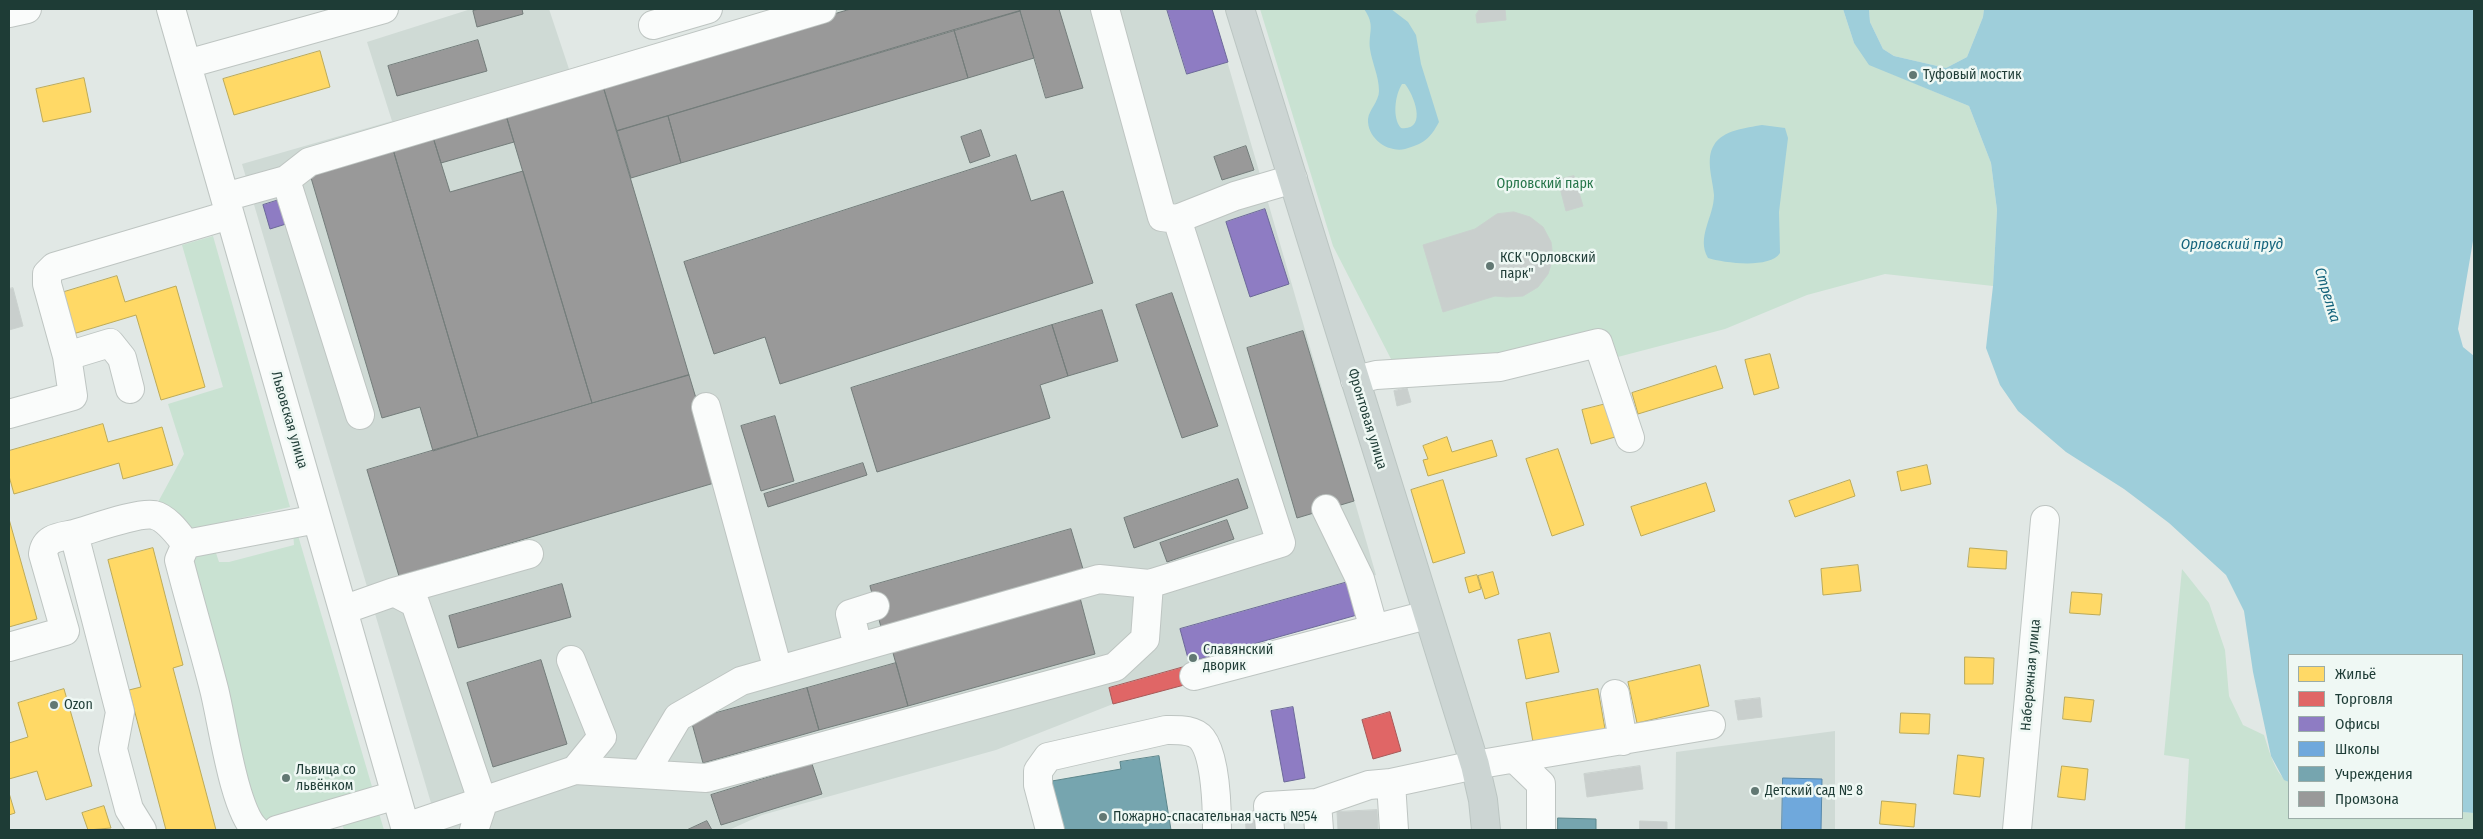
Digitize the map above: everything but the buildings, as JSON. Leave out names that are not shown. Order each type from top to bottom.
[{"type":"main road","name":"Фронтовая улица","points":[[1240,9],[1474,765],[1483,800],[1486,830]]},
{"type":"street","points":[[9,13],[27,9]]},
{"type":"street","name":"Львовская улица","points":[[171,9],[406,829]]},
{"type":"street","points":[[653,25],[708,9]]},
{"type":"street","points":[[9,414],[73,396],[67,356],[47,284],[47,274],[54,267],[227,206],[286,180],[309,162],[822,9]]},
{"type":"street","points":[[1105,9],[1162,217],[1177,219],[1235,196],[1293,179]]},
{"type":"street","points":[[186,64],[366,11]]},
{"type":"street","points":[[286,180],[360,415]]},
{"type":"street","points":[[644,774],[678,718],[741,681],[1099,579],[1149,584],[1281,543],[1177,219]]},
{"type":"street","points":[[67,356],[110,343],[122,358],[130,389]]},
{"type":"street","points":[[1355,380],[1376,375],[1500,367],[1598,343],[1630,438]]},
{"type":"street","points":[[706,408],[778,670]]},
{"type":"street","points":[[1326,510],[1360,579],[1374,629]]},
{"type":"street","points":[[9,647],[65,631],[42,554],[44,545],[50,540],[139,516],[155,515],[169,524],[186,544]]},
{"type":"street","points":[[186,544],[317,519]]},
{"type":"street","name":"Набережная улица","points":[[2017,830],[2045,520]]},
{"type":"street","points":[[74,534],[120,712],[113,749],[129,809],[142,830]]},
{"type":"street","points":[[186,544],[179,560],[215,691],[225,747],[245,812],[256,830]]},
{"type":"street","points":[[343,610],[394,592],[529,554]]},
{"type":"street","points":[[406,829],[575,770],[706,778],[1115,667],[1145,638],[1149,584]]},
{"type":"street","points":[[394,592],[415,603],[483,802],[474,830]]},
{"type":"street","points":[[858,648],[850,614],[876,606]]},
{"type":"street","points":[[1194,676],[1427,615]]},
{"type":"street","points":[[571,660],[602,737],[575,770]]},
{"type":"street","points":[[1615,694],[1623,740]]},
{"type":"street","points":[[1270,830],[1268,806],[1317,803],[1369,785],[1391,783],[1474,765],[1516,760],[1711,725]]},
{"type":"street","points":[[1050,830],[1038,785],[1038,771],[1048,757],[1166,730],[1185,730],[1202,738],[1211,754],[1217,830]]},
{"type":"street","points":[[1516,760],[1541,784],[1541,830]]},
{"type":"street","points":[[1391,783],[1394,830]]},
{"type":"street","points":[[277,830],[396,795]]},
{"type":"street","points":[[1317,803],[1319,830]]},
{"type":"shaded area","points":[[471,9],[549,9],[569,69],[778,9],[1212,9],[1376,575],[1180,629],[1189,662],[1184,667],[1109,688],[1113,704],[996,750],[762,815],[729,830],[439,830],[242,164],[392,121],[367,42]]},
{"type":"shaded area","name":"Детский сад № 8","points":[[1835,731],[1835,830],[1675,830],[1676,752]]},
{"type":"green space","name":"Орловский парк","points":[[1260,9],[1843,9],[1854,43],[1890,73],[1969,106],[1991,163],[1997,210],[1993,286],[1885,274],[1807,295],[1725,329],[1610,359],[1489,361],[1391,359],[1333,246]]},
{"type":"green space","points":[[1869,9],[1984,9],[1983,17],[1967,57],[1946,68],[1894,56],[1883,49],[1870,22]]},
{"type":"green space","points":[[213,236],[290,507],[188,530],[157,504],[184,454],[168,404],[223,387],[182,245]]},
{"type":"green space","points":[[293,532],[297,532],[373,790],[273,826],[257,822],[187,569],[191,552],[215,550],[219,562],[229,562],[294,545]]},
{"type":"green space","points":[[2182,569],[2209,603],[2225,650],[2229,696],[2243,725],[2264,735],[2276,768],[2288,781],[2288,819],[2463,819],[2463,812],[2474,813],[2474,830],[2185,830],[2189,759],[2164,755]]},
{"type":"green space","points":[[378,810],[384,830],[344,830],[341,820]]},
{"type":"water","points":[[1364,9],[1391,9],[1408,22],[1416,35],[1421,64],[1439,122],[1429,137],[1421,143],[1405,149],[1399,150],[1386,147],[1375,138],[1369,126],[1368,119],[1379,91],[1370,49],[1371,25]],"holes":[[[1402,84],[1405,84],[1415,104],[1417,118],[1414,124],[1401,128],[1396,118],[1395,106]]]},
{"type":"water","name":"Орловский пруд","points":[[1843,9],[1869,9],[1870,22],[1883,49],[1894,56],[1946,68],[1967,57],[1983,17],[1984,9],[2474,9],[2474,235],[2458,329],[2463,347],[2474,356],[2474,813],[2463,812],[2463,654],[2288,654],[2288,782],[2284,780],[2271,756],[2253,672],[2244,611],[2226,575],[2169,523],[2124,489],[2066,452],[2018,411],[2000,385],[1986,348],[1993,286],[1997,210],[1991,163],[1969,106],[1869,65],[1854,43]]},
{"type":"water","points":[[1762,125],[1785,128],[1788,138],[1779,212],[1780,253],[1775,258],[1757,263],[1725,262],[1708,258],[1704,242],[1714,195],[1710,170],[1711,151],[1723,136],[1742,129]]},
{"type":"place","name":"Туфовый мостик","points":[[1913,75]]},
{"type":"place","name":"КСК \"Орловский парк\"","points":[[1490,266]]},
{"type":"place","name":"Славянский дворик","points":[[1193,658]]},
{"type":"place","name":"Ozon","points":[[54,705]]},
{"type":"place","name":"Львица со львёнком","points":[[286,778]]},
{"type":"place","name":"Детский сад № 8","points":[[1755,791]]},
{"type":"place","name":"Пожарно-спасательная часть №54","points":[[1103,817]]},
{"type":"water label","name":"Стрелка","points":[[2327,295]]}]
